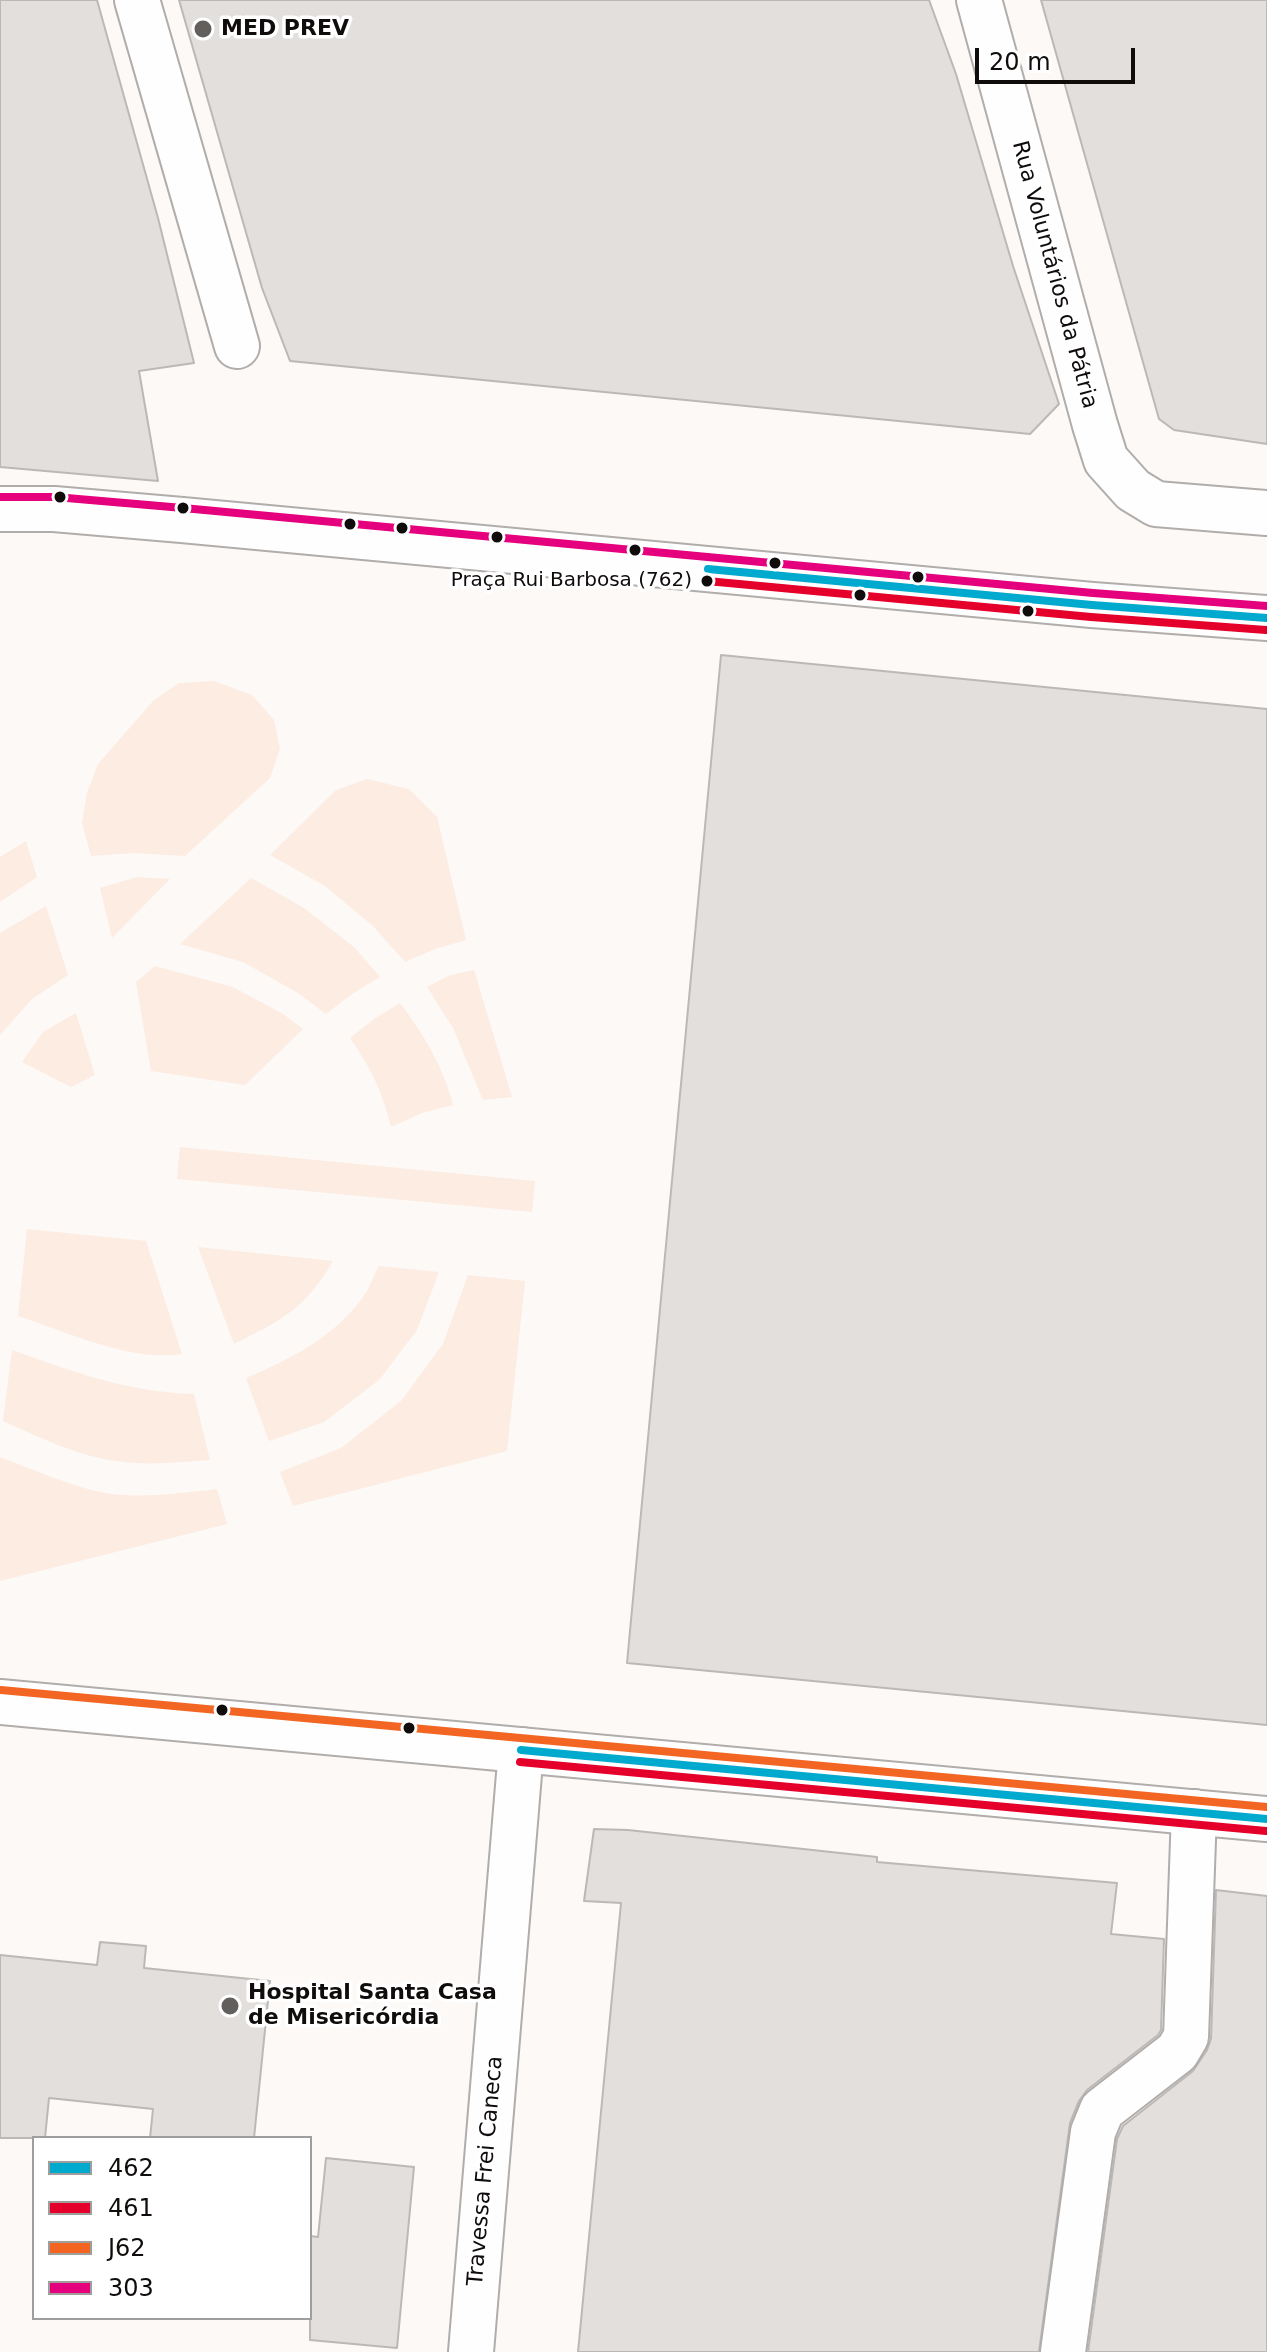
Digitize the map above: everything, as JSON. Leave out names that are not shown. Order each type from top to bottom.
[{"type":"street","points":[[137,0],[237,346]]},
{"type":"street","name":"Rua Voluntários da Pátria","points":[[979,0],[1106,460],[1133,490],[1156,504],[1267,513]]},
{"type":"street","points":[[0,509],[54,509],[166,518],[1092,605],[1267,618]]},
{"type":"street","points":[[0,1702],[1267,1819]]},
{"type":"street","name":"Travessa Frei Caneca","points":[[471,2352],[521,1750]]},
{"type":"street","points":[[1063,2352],[1093,2132],[1102,2110],[1177,2052],[1186,2037],[1194,1812]]},
{"type":"shaded area","points":[[214,681],[252,695],[274,720],[280,749],[270,778],[185,856],[132,853],[91,856],[82,823],[87,793],[98,764],[154,700],[179,683]]},
{"type":"shaded area","points":[[367,779],[409,789],[437,817],[466,940],[405,962],[373,926],[325,886],[270,855],[336,790]]},
{"type":"shaded area","points":[[26,841],[37,877],[0,902],[0,857]]},
{"type":"shaded area","points":[[137,877],[170,879],[112,938],[100,888]]},
{"type":"shaded area","points":[[251,878],[304,908],[354,947],[380,977],[326,1014],[298,993],[243,962],[180,944]]},
{"type":"shaded area","points":[[46,906],[68,975],[32,999],[0,1035],[0,933]]},
{"type":"shaded area","points":[[155,966],[233,987],[283,1014],[303,1029],[245,1085],[151,1071],[136,982]]},
{"type":"shaded area","points":[[474,970],[512,1097],[483,1100],[453,1028],[427,987],[450,975]]},
{"type":"shaded area","points":[[400,1003],[432,1051],[453,1105],[422,1113],[391,1127],[375,1080],[350,1038]]},
{"type":"shaded area","points":[[76,1013],[95,1075],[71,1087],[22,1062],[43,1032]]},
{"type":"shaded area","points":[[180,1147],[535,1181],[532,1212],[177,1179]]},
{"type":"shaded area","points":[[27,1229],[146,1241],[182,1354],[141,1354],[120,1350],[18,1316]]},
{"type":"shaded area","points":[[198,1247],[333,1261],[312,1291],[291,1312],[234,1344]]},
{"type":"shaded area","points":[[379,1266],[439,1272],[417,1330],[379,1380],[324,1422],[269,1441],[246,1378],[294,1355],[337,1326],[364,1296]]},
{"type":"shaded area","points":[[468,1275],[525,1281],[507,1451],[293,1506],[280,1472],[341,1448],[401,1401],[443,1344]]},
{"type":"shaded area","points":[[12,1350],[123,1385],[194,1394],[210,1460],[151,1463],[101,1459],[58,1445],[3,1421]]},
{"type":"shaded area","points":[[0,1457],[98,1492],[151,1495],[217,1489],[227,1524],[0,1581]]},
{"type":"building","points":[[0,0],[97,0],[158,218],[194,363],[139,371],[158,481],[0,467]]},
{"type":"building","points":[[179,0],[929,0],[956,74],[1013,266],[1059,404],[1030,434],[290,361],[262,288]]},
{"type":"building","points":[[1041,0],[1267,0],[1267,444],[1174,430],[1159,419]]},
{"type":"building","points":[[721,655],[1267,709],[1267,1725],[627,1663]]},
{"type":"building","points":[[594,1829],[877,1857],[877,1862],[1117,1883],[1111,1934],[1164,1939],[1161,2030],[1087,2090],[1070,2123],[1039,2352],[578,2352],[621,1903],[584,1901]]},
{"type":"building","points":[[1216,1890],[1267,1896],[1267,2352],[1088,2352],[1117,2139],[1123,2126],[1193,2071],[1211,2039]]},
{"type":"building","points":[[100,1942],[146,1946],[144,1968],[270,1981],[254,2136],[150,2136],[153,2109],[49,2098],[45,2136],[0,2138],[0,1955],[97,1965]]},
{"type":"building","points":[[326,2158],[414,2167],[397,2348],[310,2340],[312,2236],[318,2237]]},
{"type":"transit line","name":"303","points":[[0,497],[55,497],[183,508],[1093,593],[1267,606]]},
{"type":"transit line","name":"462","points":[[708,569],[1267,618]]},
{"type":"transit line","name":"461","points":[[707,581],[1266,630]]},
{"type":"transit line","name":"J62","points":[[1,1690],[1267,1807]]},
{"type":"transit line","name":"462","points":[[521,1750],[1267,1819]]},
{"type":"transit line","name":"461","points":[[520,1762],[1266,1831]]},
{"type":"place","name":"MED PREV","points":[[203,29]]},
{"type":"place","name":"Praça Rui Barbosa (762)","points":[[707,581]]},
{"type":"place","name":"Hospital Santa Casa de Misericórdia","points":[[230,2006]]}]
